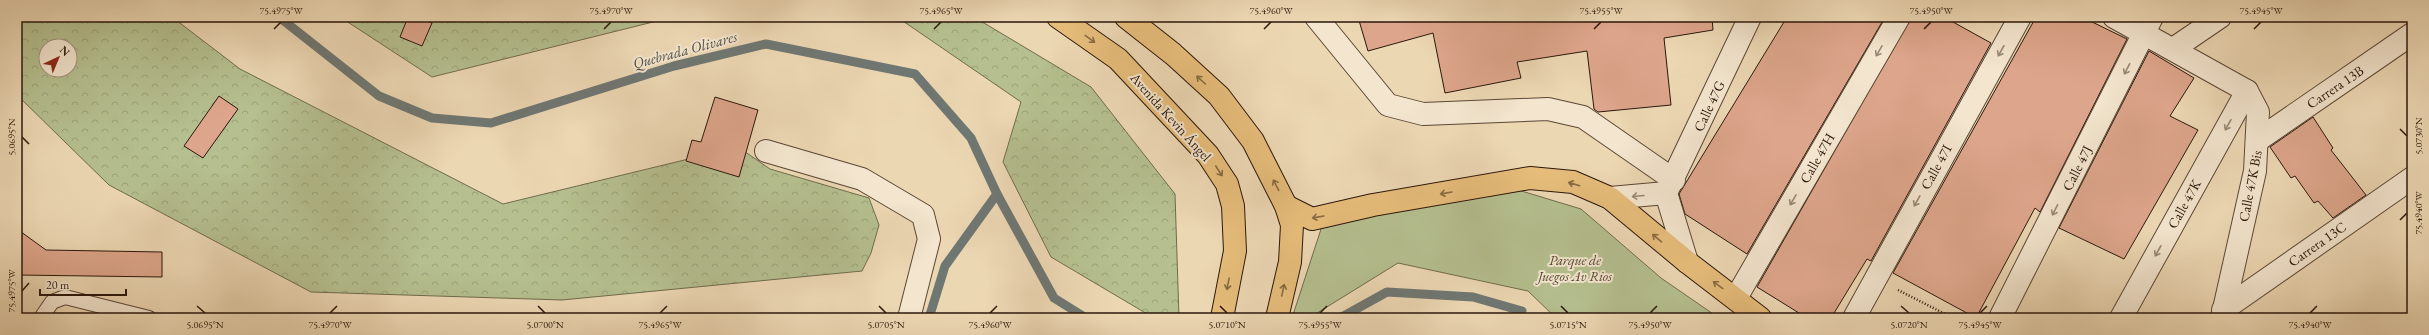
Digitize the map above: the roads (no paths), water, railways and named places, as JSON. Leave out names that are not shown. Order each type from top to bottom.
[{"type":"main road","name":"Avenida Kevin Ángel","points":[[1058,17],[1118,59],[1208,154],[1227,184],[1233,206],[1235,251],[1222,318]]},
{"type":"main road","points":[[1126,17],[1173,54],[1219,96],[1253,141],[1286,206],[1292,225],[1290,262],[1277,318]]},
{"type":"main road","points":[[1286,206],[1312,218],[1373,205],[1530,178],[1573,182],[1610,198],[1687,262],[1736,298],[1760,318]]},
{"type":"street","points":[[1316,17],[1388,105],[1422,114],[1548,109],[1582,117],[1670,186],[1687,262]]},
{"type":"street","name":"Calle 47G","points":[[1670,186],[1750,17]]},
{"type":"street","name":"Calle 47H","points":[[1736,298],[1899,17]]},
{"type":"street","name":"Calle 47I","points":[[1854,318],[1874,278],[2020,17]]},
{"type":"street","points":[[2114,17],[2148,26],[2173,50],[2247,90]]},
{"type":"street","points":[[2173,50],[2220,17]]},
{"type":"street","name":"Calle 47J","points":[[2000,318],[2148,26]]},
{"type":"street","name":"Carrera 13B","points":[[2258,140],[2412,34]]},
{"type":"street","name":"Calle 47K Bis","points":[[2222,314],[2255,171],[2258,140],[2258,112],[2247,90]]},
{"type":"street","name":"Calle 47K","points":[[2121,318],[2247,90]]},
{"type":"street","points":[[766,151],[862,179],[923,215],[929,240],[909,318]]},
{"type":"street","name":"Carrera 13C","points":[[2222,314],[2412,178]]},
{"type":"street","points":[[1610,198],[1670,186]]},
{"type":"lane","points":[[41,318],[52,302],[65,297],[149,318]]},
{"type":"waterway","name":"Quebrada Olivares","points":[[279,17],[379,96],[432,118],[491,123],[674,66],[766,44],[915,74],[971,138],[997,194],[1054,298],[1086,318]]},
{"type":"waterway","name":"Quebrada Olivares","points":[[929,318],[945,266],[997,194]]},
{"type":"waterway","points":[[1340,318],[1387,292],[1473,297],[1522,311]]},
{"type":"park label","name":"Parque de Juegos Av Rios","points":[[1575,268]]}]
